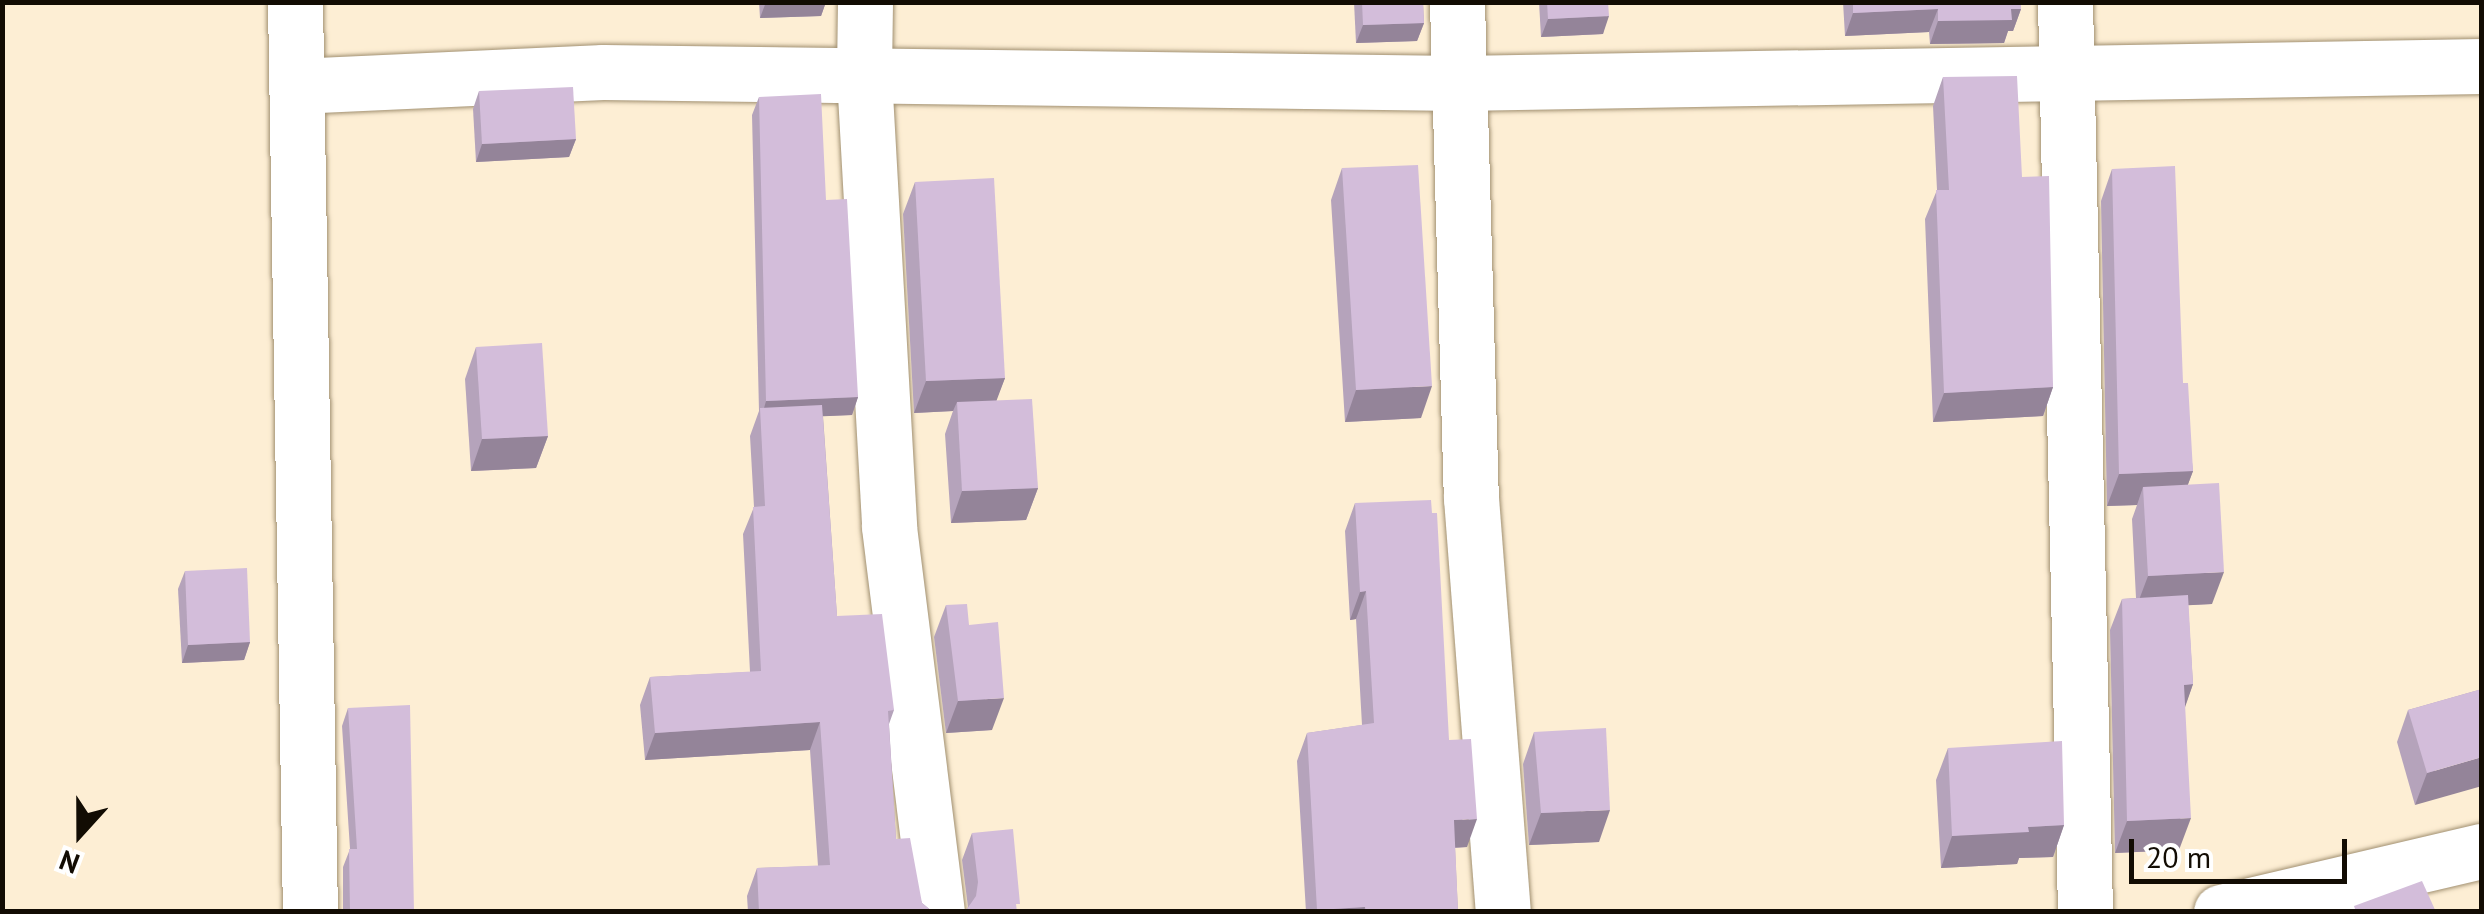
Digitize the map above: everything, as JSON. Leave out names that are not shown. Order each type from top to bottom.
[{"type":"street","points":[[294,2],[310,912]]},
{"type":"street","points":[[864,2],[864,76],[889,527],[938,912]]},
{"type":"street","points":[[1456,2],[1471,498],[1503,912]]},
{"type":"street","points":[[2065,2],[2085,912]]},
{"type":"street","points":[[296,86],[603,72],[1459,83],[2482,66]]},
{"type":"street","points":[[2222,912],[2482,851]]},
{"type":"building","points":[[1362,2],[1423,2],[1424,23],[1363,25]]},
{"type":"building","points":[[1547,2],[1608,2],[1609,16],[1548,19]]},
{"type":"building","points":[[1853,2],[2021,2],[2021,9],[2011,9],[2012,20],[1938,21],[1938,9],[1853,13]]},
{"type":"building","points":[[2017,76],[2022,177],[2049,176],[2053,387],[1944,393],[1936,190],[1949,190],[1943,77]]},
{"type":"building","points":[[573,87],[576,139],[482,144],[479,91]]},
{"type":"building","points":[[821,94],[826,200],[847,199],[858,397],[766,401],[759,97]]},
{"type":"building","points":[[1418,165],[1432,386],[1356,390],[1342,168]]},
{"type":"building","points":[[2175,166],[2183,383],[2188,383],[2193,471],[2119,474],[2112,169]]},
{"type":"building","points":[[994,178],[1005,378],[926,381],[915,182]]},
{"type":"building","points":[[542,343],[548,436],[482,439],[476,347]]},
{"type":"building","points":[[1032,399],[1038,488],[962,491],[957,402]]},
{"type":"building","points":[[822,405],[837,616],[882,614],[894,710],[888,711],[896,839],[910,838],[922,903],[933,912],[759,912],[757,868],[830,865],[820,722],[655,733],[650,677],[761,671],[753,507],[765,506],[760,408]]},
{"type":"building","points":[[2219,483],[2224,572],[2148,576],[2143,487]]},
{"type":"building","points":[[1431,500],[1432,513],[1437,513],[1449,740],[1471,739],[1477,819],[1454,820],[1458,912],[1366,912],[1365,907],[1317,910],[1307,733],[1374,723],[1366,591],[1360,592],[1355,503]]},
{"type":"building","points":[[247,568],[250,642],[188,645],[185,571]]},
{"type":"building","points":[[2188,595],[2193,684],[2184,685],[2191,818],[2127,821],[2122,599]]},
{"type":"building","points":[[967,604],[969,625],[998,622],[1004,698],[958,701],[946,605]]},
{"type":"building","points":[[2482,689],[2482,757],[2427,773],[2408,710]]},
{"type":"building","points":[[410,705],[414,912],[350,912],[349,849],[357,849],[348,708]]},
{"type":"building","points":[[1606,728],[1610,810],[1541,813],[1534,732]]},
{"type":"building","points":[[2062,741],[2064,825],[2028,827],[2029,832],[1952,836],[1948,748]]},
{"type":"building","points":[[1013,829],[1020,904],[1016,904],[1017,912],[960,912],[976,896],[972,833]]},
{"type":"building","points":[[2422,881],[2436,912],[2356,912],[2354,906]]}]
